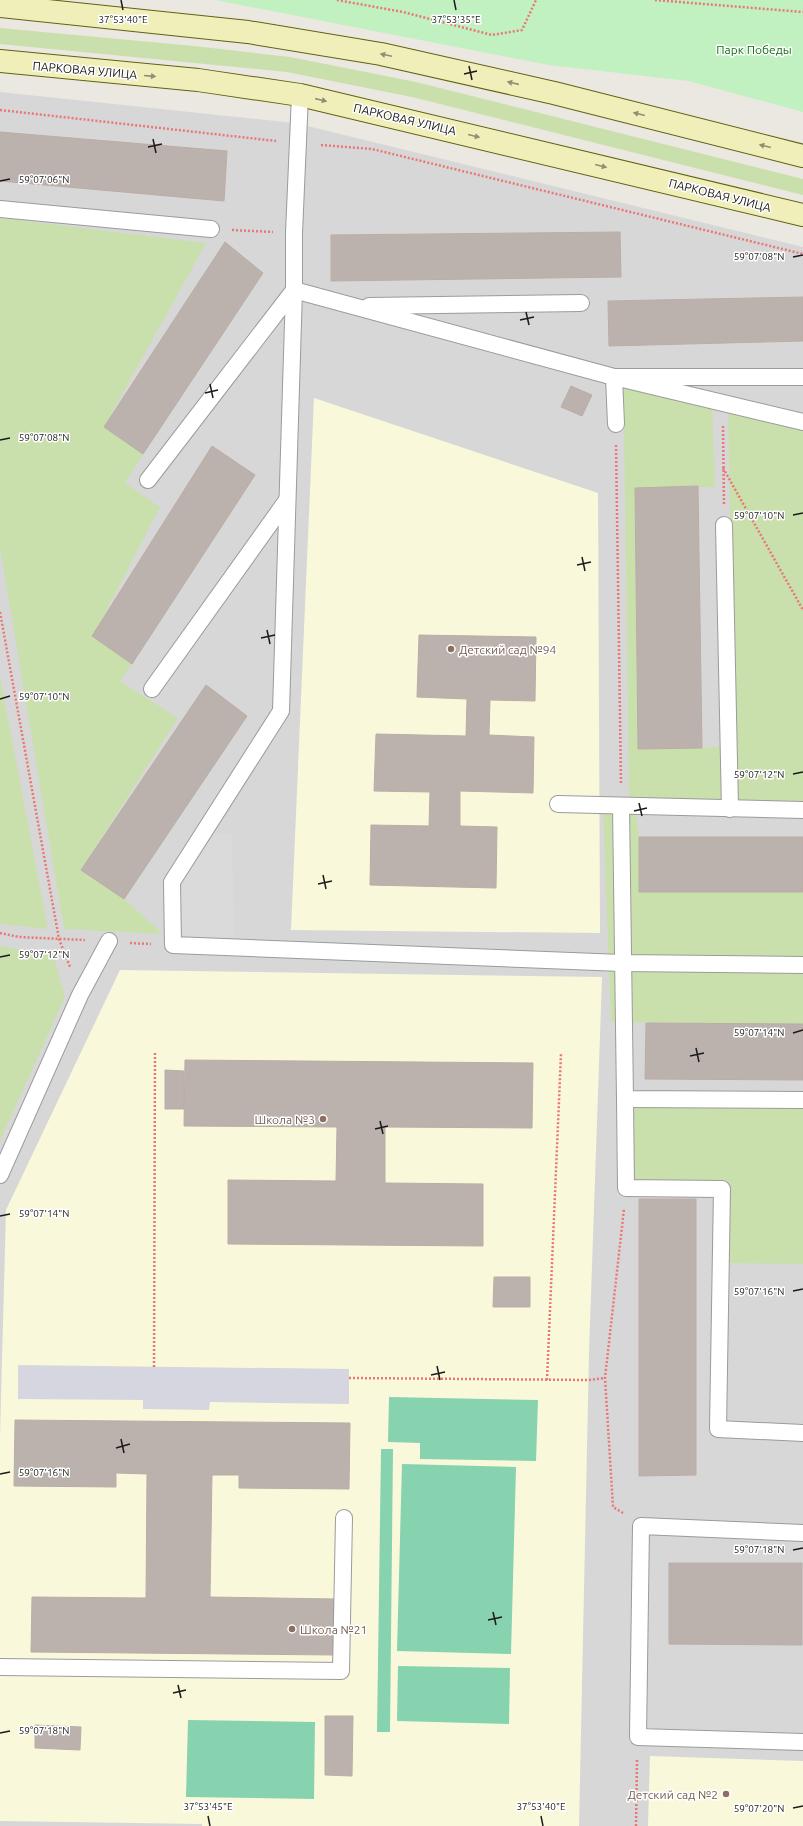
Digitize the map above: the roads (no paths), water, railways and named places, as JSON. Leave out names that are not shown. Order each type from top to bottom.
[{"type":"main road","points":[[0,6],[248,32],[381,54],[554,92],[803,156]]},
{"type":"main road","name":"ПАРКОВАЯ УЛИЦА","points":[[0,61],[198,80],[300,95],[803,215]]},
{"type":"lane","points":[[300,95],[294,233],[294,290],[281,711],[172,882],[173,945],[622,963],[803,965]]},
{"type":"lane","points":[[0,209],[211,229]]},
{"type":"lane","points":[[294,290],[614,377],[803,422]]},
{"type":"lane","points":[[148,480],[294,290]]},
{"type":"lane","points":[[349,306],[581,303]]},
{"type":"lane","points":[[614,377],[803,377]]},
{"type":"lane","points":[[614,377],[616,424]]},
{"type":"lane","points":[[152,688],[288,500]]},
{"type":"lane","points":[[724,525],[730,809]]},
{"type":"lane","points":[[558,804],[803,810]]},
{"type":"lane","points":[[621,806],[626,1188],[722,1190],[718,1430],[803,1433]]},
{"type":"lane","points":[[0,1175],[80,995],[109,941]]},
{"type":"lane","points":[[625,1099],[803,1100]]},
{"type":"lane","points":[[0,1667],[341,1670],[344,1518]]},
{"type":"lane","points":[[803,1533],[641,1526],[638,1737],[803,1742]]},
{"type":"place","name":"Детский сад №94","points":[[451,649]]},
{"type":"place","name":"Школа №3","points":[[323,1119]]},
{"type":"place","name":"Школа №21","points":[[292,1629]]},
{"type":"place","name":"Детский сад №2","points":[[726,1794]]},
{"type":"park label","name":"Парк Победы","points":[[754,49]]}]
